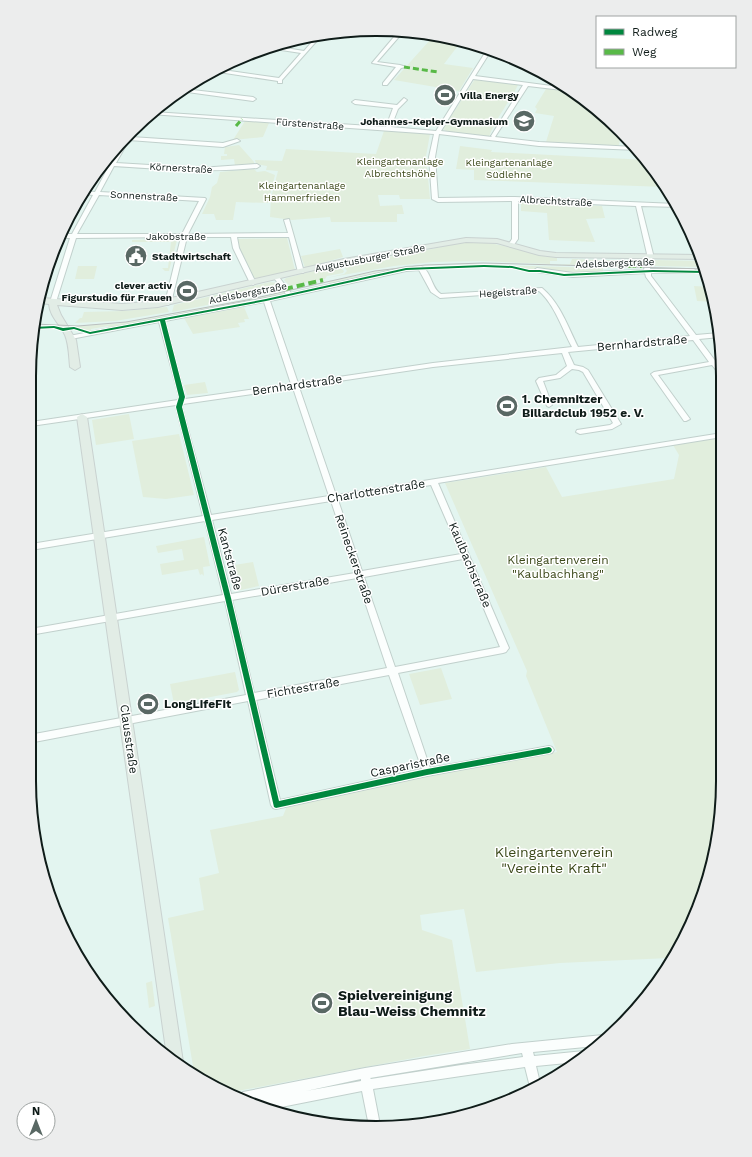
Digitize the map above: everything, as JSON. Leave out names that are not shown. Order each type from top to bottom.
[{"type":"main road","name":"Augustusburger Straße","points":[[45,301],[111,307],[168,303],[344,261],[466,240],[486,240],[539,253],[556,255],[694,257]]},
{"type":"main road","points":[[53,302],[53,308],[56,314],[74,336],[75,368]]},
{"type":"main road","name":"Clausstraße","points":[[82,417],[174,1055]]},
{"type":"street","points":[[385,84],[402,66],[374,63],[397,37]]},
{"type":"street","points":[[225,72],[280,81],[313,42]]},
{"type":"street","points":[[284,49],[304,52]]},
{"type":"street","points":[[437,133],[486,54]]},
{"type":"street","points":[[472,77],[556,88]]},
{"type":"street","points":[[494,136],[526,85]]},
{"type":"street","points":[[190,91],[253,99]]},
{"type":"street","points":[[388,129],[396,107],[398,107],[404,100]]},
{"type":"street","points":[[355,102],[396,107]]},
{"type":"street","name":"Fürstenstraße","points":[[160,114],[388,129],[539,144],[629,149]]},
{"type":"street","name":"Albrechtstraße","points":[[437,133],[432,157],[435,199],[438,200],[515,199],[670,206]]},
{"type":"street","points":[[135,137],[223,145],[237,141]]},
{"type":"street","points":[[53,302],[73,237],[118,154]]},
{"type":"street","name":"Körnerstraße","points":[[113,164],[216,170],[258,166]]},
{"type":"street","name":"Sonnenstraße","points":[[89,193],[203,199],[184,236]]},
{"type":"street","points":[[511,245],[515,239],[515,199]]},
{"type":"street","points":[[638,204],[649,257],[647,271],[648,276],[714,364],[654,374],[686,419]]},
{"type":"street","points":[[287,220],[301,272]]},
{"type":"street","name":"Jakobstraße","points":[[66,236],[291,235]]},
{"type":"street","points":[[168,303],[184,236]]},
{"type":"street","points":[[234,236],[236,248],[253,283]]},
{"type":"street","name":"Adelsbergstraße","points":[[74,336],[322,289],[357,279],[406,269],[421,268]]},
{"type":"street","name":"Hegelstraße","points":[[421,268],[426,274],[435,295],[440,296],[540,289],[544,292],[557,311],[576,349]]},
{"type":"street","name":"Adelsbergstraße","points":[[537,270],[568,275],[647,271],[694,271]]},
{"type":"street","points":[[277,278],[290,295]]},
{"type":"street","name":"Reineckerstraße","points":[[266,300],[427,772]]},
{"type":"street","name":"Kantstraße","points":[[162,320],[182,397],[179,407],[228,598],[276,805]]},
{"type":"street","name":"Bernhardstraße","points":[[36,423],[440,364],[713,335]]},
{"type":"street","points":[[564,350],[571,367]]},
{"type":"street","points":[[549,405],[539,381],[541,379],[558,376],[571,367],[581,368],[586,371],[617,424],[612,427],[580,432]]},
{"type":"street","name":"Charlottenstraße","points":[[36,546],[716,436]]},
{"type":"street","name":"Kaulbachstraße","points":[[434,482],[505,648]]},
{"type":"street","name":"Dürerstraße","points":[[36,631],[466,556]]},
{"type":"street","name":"Fichtestraße","points":[[36,738],[501,652],[505,648]]},
{"type":"street","name":"Casparistraße","points":[[276,805],[427,772],[549,750]]},
{"type":"street","points":[[250,1097],[365,1074],[526,1047],[596,1041]]},
{"type":"street","points":[[526,1047],[534,1082]]},
{"type":"street","points":[[270,1104],[367,1085],[529,1061],[575,1057]]},
{"type":"street","points":[[365,1074],[373,1121]]},
{"type":"green space","points":[[429,41],[457,46],[444,64],[473,68],[459,91],[394,80]]},
{"type":"green space","points":[[475,79],[518,85],[495,123],[489,137],[459,135],[443,129]]},
{"type":"green space","points":[[551,87],[556,88],[583,106],[620,140],[619,146],[546,142],[554,116],[535,113],[537,109],[535,107],[546,89]]},
{"type":"green space","points":[[245,121],[269,123],[263,137],[233,140]]},
{"type":"green space","name":"Kleingartenanlage Albrechtshöhe","points":[[384,131],[430,134],[426,156],[430,199],[400,199],[399,195],[378,195],[380,206],[402,205],[404,214],[397,214],[397,222],[331,222],[330,217],[292,220],[270,217],[271,198],[278,171],[266,170],[267,166],[256,164],[255,160],[282,161],[286,149],[376,154]]},
{"type":"green space","points":[[239,145],[254,162],[254,164],[235,166],[234,159],[221,160],[221,156],[227,156],[227,154],[224,154],[225,147]]},
{"type":"green space","name":"Kleingartenanlage Südlehne","points":[[460,146],[492,150],[491,152],[638,160],[659,187],[474,180],[474,170],[456,169]]},
{"type":"green space","points":[[254,169],[257,172],[265,171],[275,175],[268,203],[236,202],[233,220],[216,220],[214,214],[202,214],[210,197],[212,187],[217,183],[220,172]]},
{"type":"green space","points":[[521,203],[602,206],[605,218],[586,219],[595,242],[549,240],[547,213],[521,211]]},
{"type":"green space","points":[[287,238],[295,270],[258,279],[253,277],[239,248],[237,239]]},
{"type":"green space","points":[[132,240],[177,240],[169,271],[165,271],[162,268],[168,268],[171,242],[132,242]]},
{"type":"green space","points":[[465,242],[500,245],[534,254],[557,258],[557,261],[550,261],[550,264],[480,261],[433,262],[394,266],[326,278],[344,274],[347,271],[342,264],[343,263],[408,254]]},
{"type":"green space","points":[[340,249],[343,257],[305,268],[301,256]]},
{"type":"green space","points":[[572,259],[601,260],[602,266],[553,264],[570,264]]},
{"type":"green space","points":[[604,260],[639,260],[641,265],[605,265]]},
{"type":"green space","points":[[654,260],[696,261],[698,267],[654,266]]},
{"type":"green space","points":[[454,264],[490,264],[505,265]]},
{"type":"green space","points":[[338,265],[344,271],[343,273],[327,276],[325,279],[290,286],[284,280],[286,278]]},
{"type":"green space","points":[[505,265],[603,268],[603,272],[531,270]]},
{"type":"green space","points":[[78,266],[97,266],[94,279],[75,279]]},
{"type":"green space","points":[[417,266],[374,273],[330,284],[329,281],[395,268]]},
{"type":"green space","points":[[270,282],[277,283],[282,290],[172,312],[174,305]]},
{"type":"green space","points":[[694,286],[704,287],[707,302],[697,301]]},
{"type":"green space","points":[[284,292],[283,294],[173,316],[173,314]]},
{"type":"green space","points":[[167,307],[169,312],[115,321],[75,323],[82,318],[84,312],[124,311]]},
{"type":"green space","points":[[244,307],[249,319],[244,319],[245,322],[238,323],[240,327],[193,334],[184,318]]},
{"type":"green space","points":[[171,316],[109,328],[108,326],[91,329],[91,331],[80,330],[75,326],[116,324]]},
{"type":"green space","points":[[205,382],[208,393],[187,395],[184,385]]},
{"type":"green space","points":[[129,414],[134,439],[96,445],[92,420]]},
{"type":"green space","points":[[179,434],[194,495],[166,499],[143,497],[132,441]]},
{"type":"green space","points":[[716,438],[716,781],[713,825],[704,869],[690,911],[666,958],[560,963],[476,972],[464,909],[420,915],[422,930],[452,940],[470,1049],[424,1056],[237,1091],[193,1068],[168,918],[204,910],[199,878],[219,873],[210,830],[283,816],[287,806],[420,778],[557,752],[526,676],[527,671],[445,483],[546,467],[562,497],[674,479],[679,455],[673,445]]},
{"type":"green space","points":[[204,537],[210,566],[203,567],[204,576],[202,574],[200,575],[198,569],[162,575],[160,564],[184,560],[182,549],[158,553],[156,546]]},
{"type":"green space","points":[[253,562],[259,586],[236,591],[233,589],[228,566]]},
{"type":"green space","points":[[441,668],[452,699],[420,705],[409,674]]},
{"type":"green space","points":[[235,672],[239,690],[237,692],[174,704],[170,684]]},
{"type":"green space","points":[[152,981],[155,1006],[149,1008],[146,983]]},
{"type":"tram line","points":[[40,324],[78,326],[126,322],[247,300],[375,271],[425,265],[483,263],[699,269]]},
{"type":"marked path","points":[[404,67],[438,72]]},
{"type":"marked path","points":[[236,126],[242,119]]},
{"type":"marked path","points":[[604,265],[642,266]]},
{"type":"marked path","points":[[285,289],[323,280]]},
{"type":"cycle path","points":[[40,328],[54,327],[63,330],[74,328],[90,333],[266,300],[406,269],[484,266],[512,267],[529,271],[540,271],[564,275],[653,271],[699,272]]},
{"type":"cycle path","points":[[162,320],[182,397],[179,407],[228,598],[276,805],[427,772],[549,750]]},
{"type":"place","name":"Villa Energy","points":[[445,95]]},
{"type":"place","name":"Johannes-Kepler-Gymnasium","points":[[524,121]]},
{"type":"place","name":"Stadtwirtschaft","points":[[136,256]]},
{"type":"place","name":"clever activ Figurstudio für Frauen","points":[[187,291]]},
{"type":"place","name":"1. Chemnitzer Billardclub 1952 e. V.","points":[[507,406]]},
{"type":"place","name":"LongLifeFit","points":[[148,704]]},
{"type":"place","name":"Spielvereinigung Blau-Weiss Chemnitz","points":[[322,1003]]},
{"type":"park label","name":"Kleingartenanlage Hammerfrieden","points":[[302,190]]},
{"type":"park label","name":"Kleingartenverein \"Kaulbachhang\"","points":[[558,567]]},
{"type":"park label","name":"Kleingartenverein \"Vereinte Kraft\"","points":[[554,860]]}]
